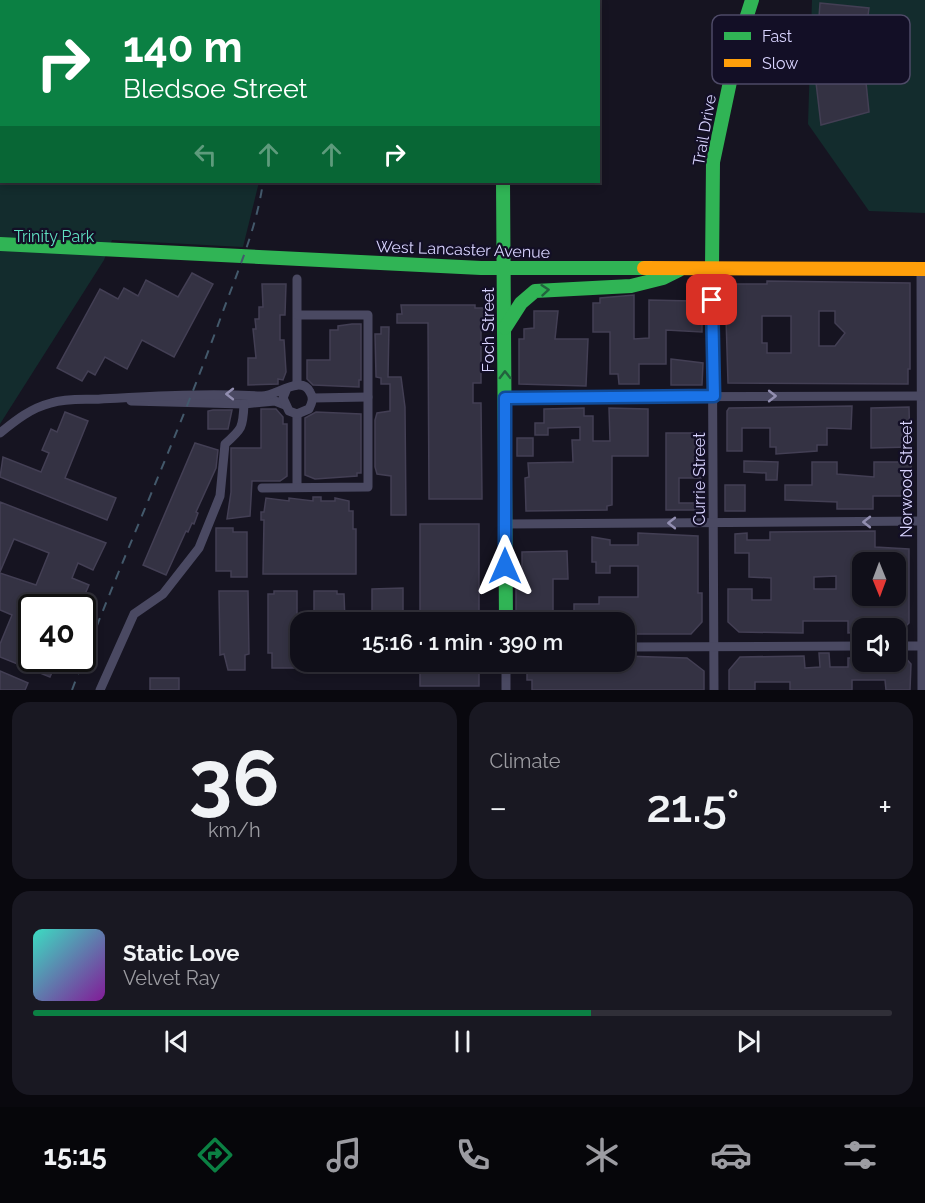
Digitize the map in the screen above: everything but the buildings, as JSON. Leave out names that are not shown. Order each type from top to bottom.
[{"type":"main road","name":"Trail Drive","points":[[747,15],[752,0]]},
{"type":"main road","name":"Trail Drive","points":[[712,268],[713,162],[730,84]]},
{"type":"main road","name":"Foch Street","points":[[503,183],[506,612]]},
{"type":"main road","name":"West Lancaster Avenue","points":[[0,244],[470,267],[923,269]]},
{"type":"main road","points":[[505,328],[521,303],[535,291],[631,286],[663,278],[682,268]]},
{"type":"street","name":"Currie Street","points":[[712,268],[714,690]]},
{"type":"street","name":"Norwood Street","points":[[922,690],[923,269]]},
{"type":"street","points":[[285,405],[283,398],[292,386],[298,315],[297,279]]},
{"type":"street","points":[[262,488],[368,487],[368,315],[298,315]]},
{"type":"street","points":[[0,433],[20,417],[53,402],[149,395],[264,396],[292,386],[308,388],[313,398],[309,409],[297,414]]},
{"type":"street","points":[[505,398],[923,396]]},
{"type":"street","points":[[313,398],[368,397]]},
{"type":"street","points":[[102,399],[243,404],[275,401],[297,414]]},
{"type":"street","points":[[100,690],[134,614],[163,594],[199,548],[220,496],[225,444],[240,431],[243,423],[243,404]]},
{"type":"street","points":[[297,414],[297,487]]},
{"type":"street","points":[[505,524],[923,521]]},
{"type":"street","points":[[635,647],[852,646]]},
{"type":"street","points":[[906,646],[923,646]]},
{"type":"street","points":[[506,672],[506,690]]},
{"type":"green space","points":[[812,0],[925,0],[925,213],[869,211],[808,124],[809,84],[910,84],[910,15],[812,15]]},
{"type":"green space","name":"Trinity Park","points":[[0,183],[259,183],[243,247],[112,240],[104,260],[0,424]]},
{"type":"railway","points":[[72,690],[183,417],[238,272],[250,237],[263,183]]},
{"type":"traffic: fast","points":[[747,15],[752,0]]},
{"type":"traffic: fast","points":[[712,268],[713,162],[730,84]]},
{"type":"traffic: fast","points":[[503,183],[506,612]]},
{"type":"traffic: fast","points":[[0,244],[481,268],[644,268]]},
{"type":"traffic: fast","points":[[505,328],[521,303],[535,291],[631,286],[663,278],[679,270]]},
{"type":"traffic: slow","points":[[644,268],[925,269]]},
{"type":"route","points":[[505,566],[505,398],[714,396],[712,300]]}]
